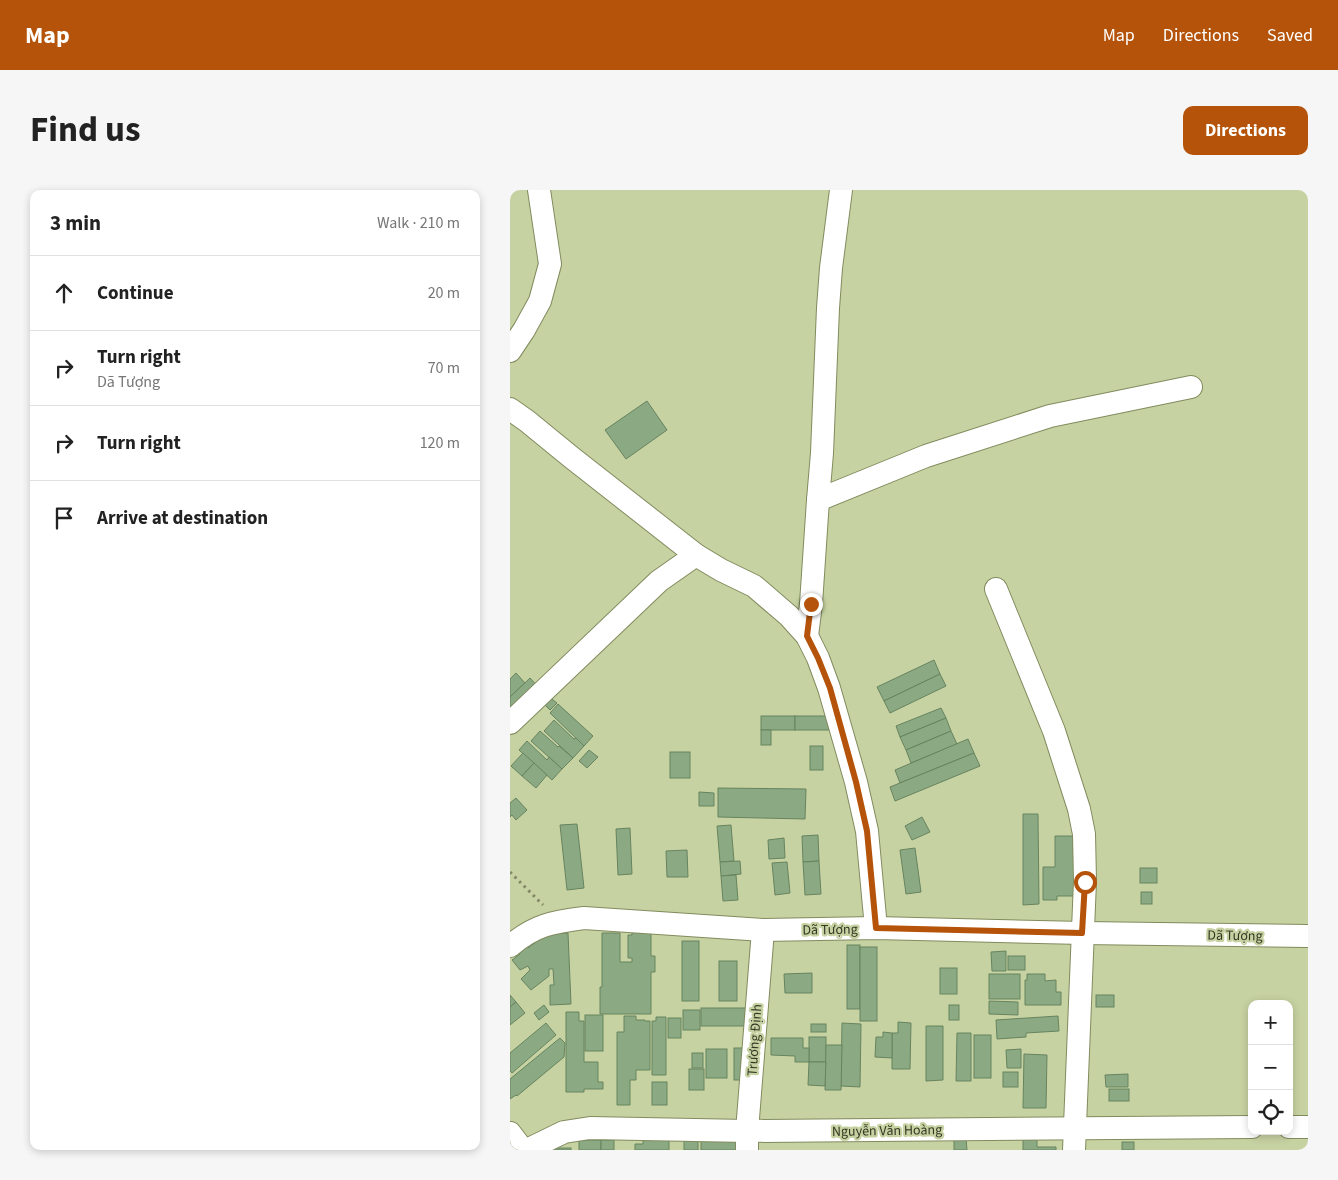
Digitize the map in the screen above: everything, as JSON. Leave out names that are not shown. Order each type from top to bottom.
[{"type":"street","points":[[510,351],[540,301],[550,264],[539,190]]},
{"type":"street","points":[[807,636],[822,453],[831,276],[841,190]]},
{"type":"street","points":[[818,500],[926,456],[1050,416],[1191,387]]},
{"type":"street","points":[[510,409],[528,421],[696,555],[754,586],[789,616],[807,636],[830,688],[856,782],[867,831],[876,928]]},
{"type":"street","points":[[510,723],[659,581],[696,555]]},
{"type":"street","points":[[996,589],[1054,731],[1079,809],[1084,834],[1085,882],[1074,1139]]},
{"type":"street","name":"Dã Tượng","points":[[510,946],[524,935],[540,927],[558,921],[584,918],[763,930],[876,928],[1308,936]]},
{"type":"street","name":"Trương Định","points":[[747,1141],[763,930]]},
{"type":"street","name":"Nguyễn Văn Hoàng","points":[[527,1150],[564,1132],[590,1128],[747,1141],[1074,1139],[1248,1127]]},
{"type":"street","points":[[1293,1127],[1308,1127]]},
{"type":"street","points":[[510,1133],[523,1150]]},
{"type":"path","points":[[510,872],[558,921]]},
{"type":"building","points":[[647,401],[667,430],[626,459],[605,430]]},
{"type":"building","points":[[934,660],[940,674],[884,701],[877,687]]},
{"type":"building","points":[[516,673],[525,683],[510,697],[510,679]]},
{"type":"building","points":[[940,674],[946,686],[890,713],[884,701]]},
{"type":"building","points":[[530,678],[539,688],[510,714],[510,697]]},
{"type":"building","points":[[549,697],[557,703],[550,710],[543,703]]},
{"type":"building","points":[[558,704],[593,736],[584,746],[550,713]]},
{"type":"building","points":[[941,708],[946,718],[900,737],[896,726]]},
{"type":"building","points":[[761,716],[795,716],[795,730],[761,730]]},
{"type":"building","points":[[795,716],[829,716],[829,730],[795,730]]},
{"type":"building","points":[[946,718],[951,731],[906,750],[900,737]]},
{"type":"building","points":[[554,720],[584,746],[573,758],[544,731]]},
{"type":"building","points":[[761,730],[771,730],[771,745],[761,745]]},
{"type":"building","points":[[540,731],[573,758],[562,769],[531,741]]},
{"type":"building","points":[[951,731],[957,744],[911,763],[906,750]]},
{"type":"building","points":[[968,739],[974,753],[900,783],[895,770]]},
{"type":"building","points":[[527,741],[547,760],[549,757],[562,769],[552,780],[519,750]]},
{"type":"building","points":[[810,746],[823,746],[823,770],[810,770]]},
{"type":"building","points":[[589,750],[598,757],[587,768],[579,761]]},
{"type":"building","points":[[670,752],[690,752],[690,778],[670,778]]},
{"type":"building","points":[[523,753],[534,763],[522,776],[511,766]]},
{"type":"building","points":[[974,753],[980,766],[895,801],[890,787]]},
{"type":"building","points":[[534,763],[547,775],[536,788],[522,776]]},
{"type":"building","points":[[718,788],[806,789],[805,819],[718,817]]},
{"type":"building","points":[[699,792],[714,793],[714,806],[699,806]]},
{"type":"building","points":[[516,798],[527,810],[516,820],[512,815],[510,817],[510,803]]},
{"type":"building","points":[[1023,814],[1038,814],[1039,904],[1023,905]]},
{"type":"building","points":[[922,817],[930,832],[912,840],[905,826]]},
{"type":"building","points":[[577,824],[584,888],[567,890],[560,825]]},
{"type":"building","points":[[731,825],[734,861],[720,862],[717,826]]},
{"type":"building","points":[[630,828],[632,874],[618,875],[616,829]]},
{"type":"building","points":[[818,835],[819,861],[803,862],[802,836]]},
{"type":"building","points":[[1055,836],[1076,836],[1076,896],[1057,896],[1057,900],[1043,900],[1043,867],[1055,867]]},
{"type":"building","points":[[784,838],[785,858],[769,859],[768,840]]},
{"type":"building","points":[[915,848],[921,892],[906,894],[900,850]]},
{"type":"building","points":[[687,850],[688,877],[667,877],[666,851]]},
{"type":"building","points":[[740,861],[741,874],[721,876],[720,862]]},
{"type":"building","points":[[819,861],[821,894],[805,895],[803,862]]},
{"type":"building","points":[[787,862],[790,893],[775,895],[772,863]]},
{"type":"building","points":[[1140,868],[1157,868],[1157,883],[1140,883]]},
{"type":"building","points":[[736,875],[738,900],[723,901],[721,876]]},
{"type":"building","points":[[1141,892],[1152,892],[1152,904],[1141,904]]},
{"type":"building","points":[[632,930],[651,930],[651,956],[655,956],[655,972],[651,972],[651,1014],[600,1014],[602,933],[620,933],[620,962],[632,962],[632,958],[628,958],[628,935],[632,935]]},
{"type":"building","points":[[568,933],[571,1004],[550,1005],[550,985],[554,985],[553,969],[549,969],[549,976],[531,990],[521,979],[530,970],[528,966],[520,970],[512,960],[520,954],[518,951],[526,945],[528,948],[546,934]]},
{"type":"building","points":[[682,941],[699,941],[699,1001],[682,1001]]},
{"type":"building","points":[[847,945],[860,945],[860,1009],[847,1009]]},
{"type":"building","points":[[860,947],[877,947],[877,1021],[860,1021]]},
{"type":"building","points":[[1006,951],[1006,971],[992,971],[991,952]]},
{"type":"building","points":[[1008,956],[1025,956],[1025,970],[1008,970]]},
{"type":"building","points":[[719,961],[737,961],[737,1001],[719,1001]]},
{"type":"building","points":[[940,968],[957,968],[957,994],[940,994]]},
{"type":"building","points":[[812,973],[812,993],[785,993],[784,974]]},
{"type":"building","points":[[989,974],[1020,974],[1020,999],[989,999]]},
{"type":"building","points":[[1027,974],[1045,974],[1045,981],[1056,980],[1056,992],[1061,992],[1061,1005],[1025,1005],[1025,980],[1027,980]]},
{"type":"building","points":[[510,995],[516,1002],[510,1007]]},
{"type":"building","points":[[1096,995],[1114,995],[1114,1007],[1096,1007]]},
{"type":"building","points":[[989,1001],[1018,1002],[1018,1015],[989,1014]]},
{"type":"building","points":[[516,1002],[525,1013],[510,1025],[510,1007]]},
{"type":"building","points":[[544,1005],[549,1012],[539,1020],[534,1013]]},
{"type":"building","points":[[949,1005],[959,1005],[959,1020],[949,1020]]},
{"type":"building","points":[[701,1008],[749,1008],[749,1026],[701,1026]]},
{"type":"building","points":[[683,1010],[700,1010],[700,1030],[683,1030]]},
{"type":"building","points":[[566,1012],[579,1012],[579,1021],[584,1021],[584,1062],[598,1062],[598,1082],[603,1082],[603,1089],[584,1089],[584,1092],[566,1092]]},
{"type":"building","points":[[585,1015],[603,1015],[603,1051],[585,1051]]},
{"type":"building","points":[[624,1016],[636,1016],[636,1020],[650,1021],[650,1070],[636,1070],[636,1080],[630,1080],[630,1105],[617,1105],[617,1032],[624,1032]]},
{"type":"building","points":[[1058,1016],[1059,1031],[1026,1033],[1026,1037],[997,1039],[996,1020]]},
{"type":"building","points":[[656,1017],[666,1017],[666,1075],[652,1075],[652,1021],[656,1021]]},
{"type":"building","points":[[668,1018],[681,1018],[681,1038],[668,1038]]},
{"type":"building","points":[[898,1022],[911,1023],[910,1069],[892,1069],[892,1033],[898,1033]]},
{"type":"building","points":[[546,1023],[556,1035],[512,1073],[510,1071],[510,1053]]},
{"type":"building","points":[[842,1023],[861,1024],[860,1087],[841,1086]]},
{"type":"building","points":[[811,1024],[826,1024],[826,1032],[811,1032]]},
{"type":"building","points":[[926,1026],[943,1026],[943,1080],[926,1081]]},
{"type":"building","points":[[883,1032],[892,1033],[892,1058],[875,1057],[876,1037],[883,1037]]},
{"type":"building","points":[[957,1033],[971,1033],[971,1081],[956,1081]]},
{"type":"building","points":[[974,1035],[991,1035],[991,1078],[974,1078]]},
{"type":"building","points":[[809,1037],[826,1037],[826,1062],[809,1062]]},
{"type":"building","points":[[560,1038],[565,1043],[564,1057],[517,1096],[510,1099],[510,1079]]},
{"type":"building","points":[[771,1038],[803,1038],[803,1048],[809,1048],[809,1062],[795,1062],[795,1056],[771,1055]]},
{"type":"building","points":[[826,1045],[842,1045],[841,1090],[825,1090]]},
{"type":"building","points":[[734,1048],[748,1048],[748,1080],[734,1080]]},
{"type":"building","points":[[706,1049],[727,1049],[727,1078],[706,1078]]},
{"type":"building","points":[[1021,1049],[1021,1068],[1007,1068],[1006,1050]]},
{"type":"building","points":[[692,1053],[703,1053],[703,1068],[692,1068]]},
{"type":"building","points":[[1024,1054],[1047,1055],[1046,1108],[1023,1108]]},
{"type":"building","points":[[809,1062],[826,1062],[825,1086],[808,1085]]},
{"type":"building","points":[[689,1069],[704,1069],[704,1090],[689,1090]]},
{"type":"building","points":[[1003,1072],[1018,1072],[1018,1087],[1003,1087]]},
{"type":"building","points":[[1128,1074],[1128,1087],[1106,1087],[1105,1075]]},
{"type":"building","points":[[652,1082],[667,1082],[667,1105],[652,1105]]},
{"type":"building","points":[[1109,1089],[1129,1089],[1129,1101],[1109,1101]]},
{"type":"building","points":[[966,1138],[967,1150],[954,1150],[954,1139]]},
{"type":"building","points":[[1023,1138],[1037,1138],[1037,1147],[1056,1147],[1056,1150],[1023,1150]]},
{"type":"building","points":[[643,1139],[669,1139],[669,1150],[635,1150],[635,1144],[643,1144]]},
{"type":"building","points":[[684,1139],[698,1139],[698,1150],[684,1150]]},
{"type":"building","points":[[701,1139],[737,1139],[737,1150],[701,1150]]},
{"type":"building","points":[[579,1140],[601,1140],[601,1150],[579,1150]]},
{"type":"building","points":[[601,1140],[614,1140],[614,1150],[601,1150]]},
{"type":"building","points":[[1122,1142],[1134,1142],[1134,1150],[1122,1150]]},
{"type":"building","points":[[556,1148],[571,1148],[571,1150],[556,1150]]},
{"type":"route","points":[[811,604],[807,636],[830,688],[856,782],[867,831],[876,928],[1082,933],[1085,882]]}]
